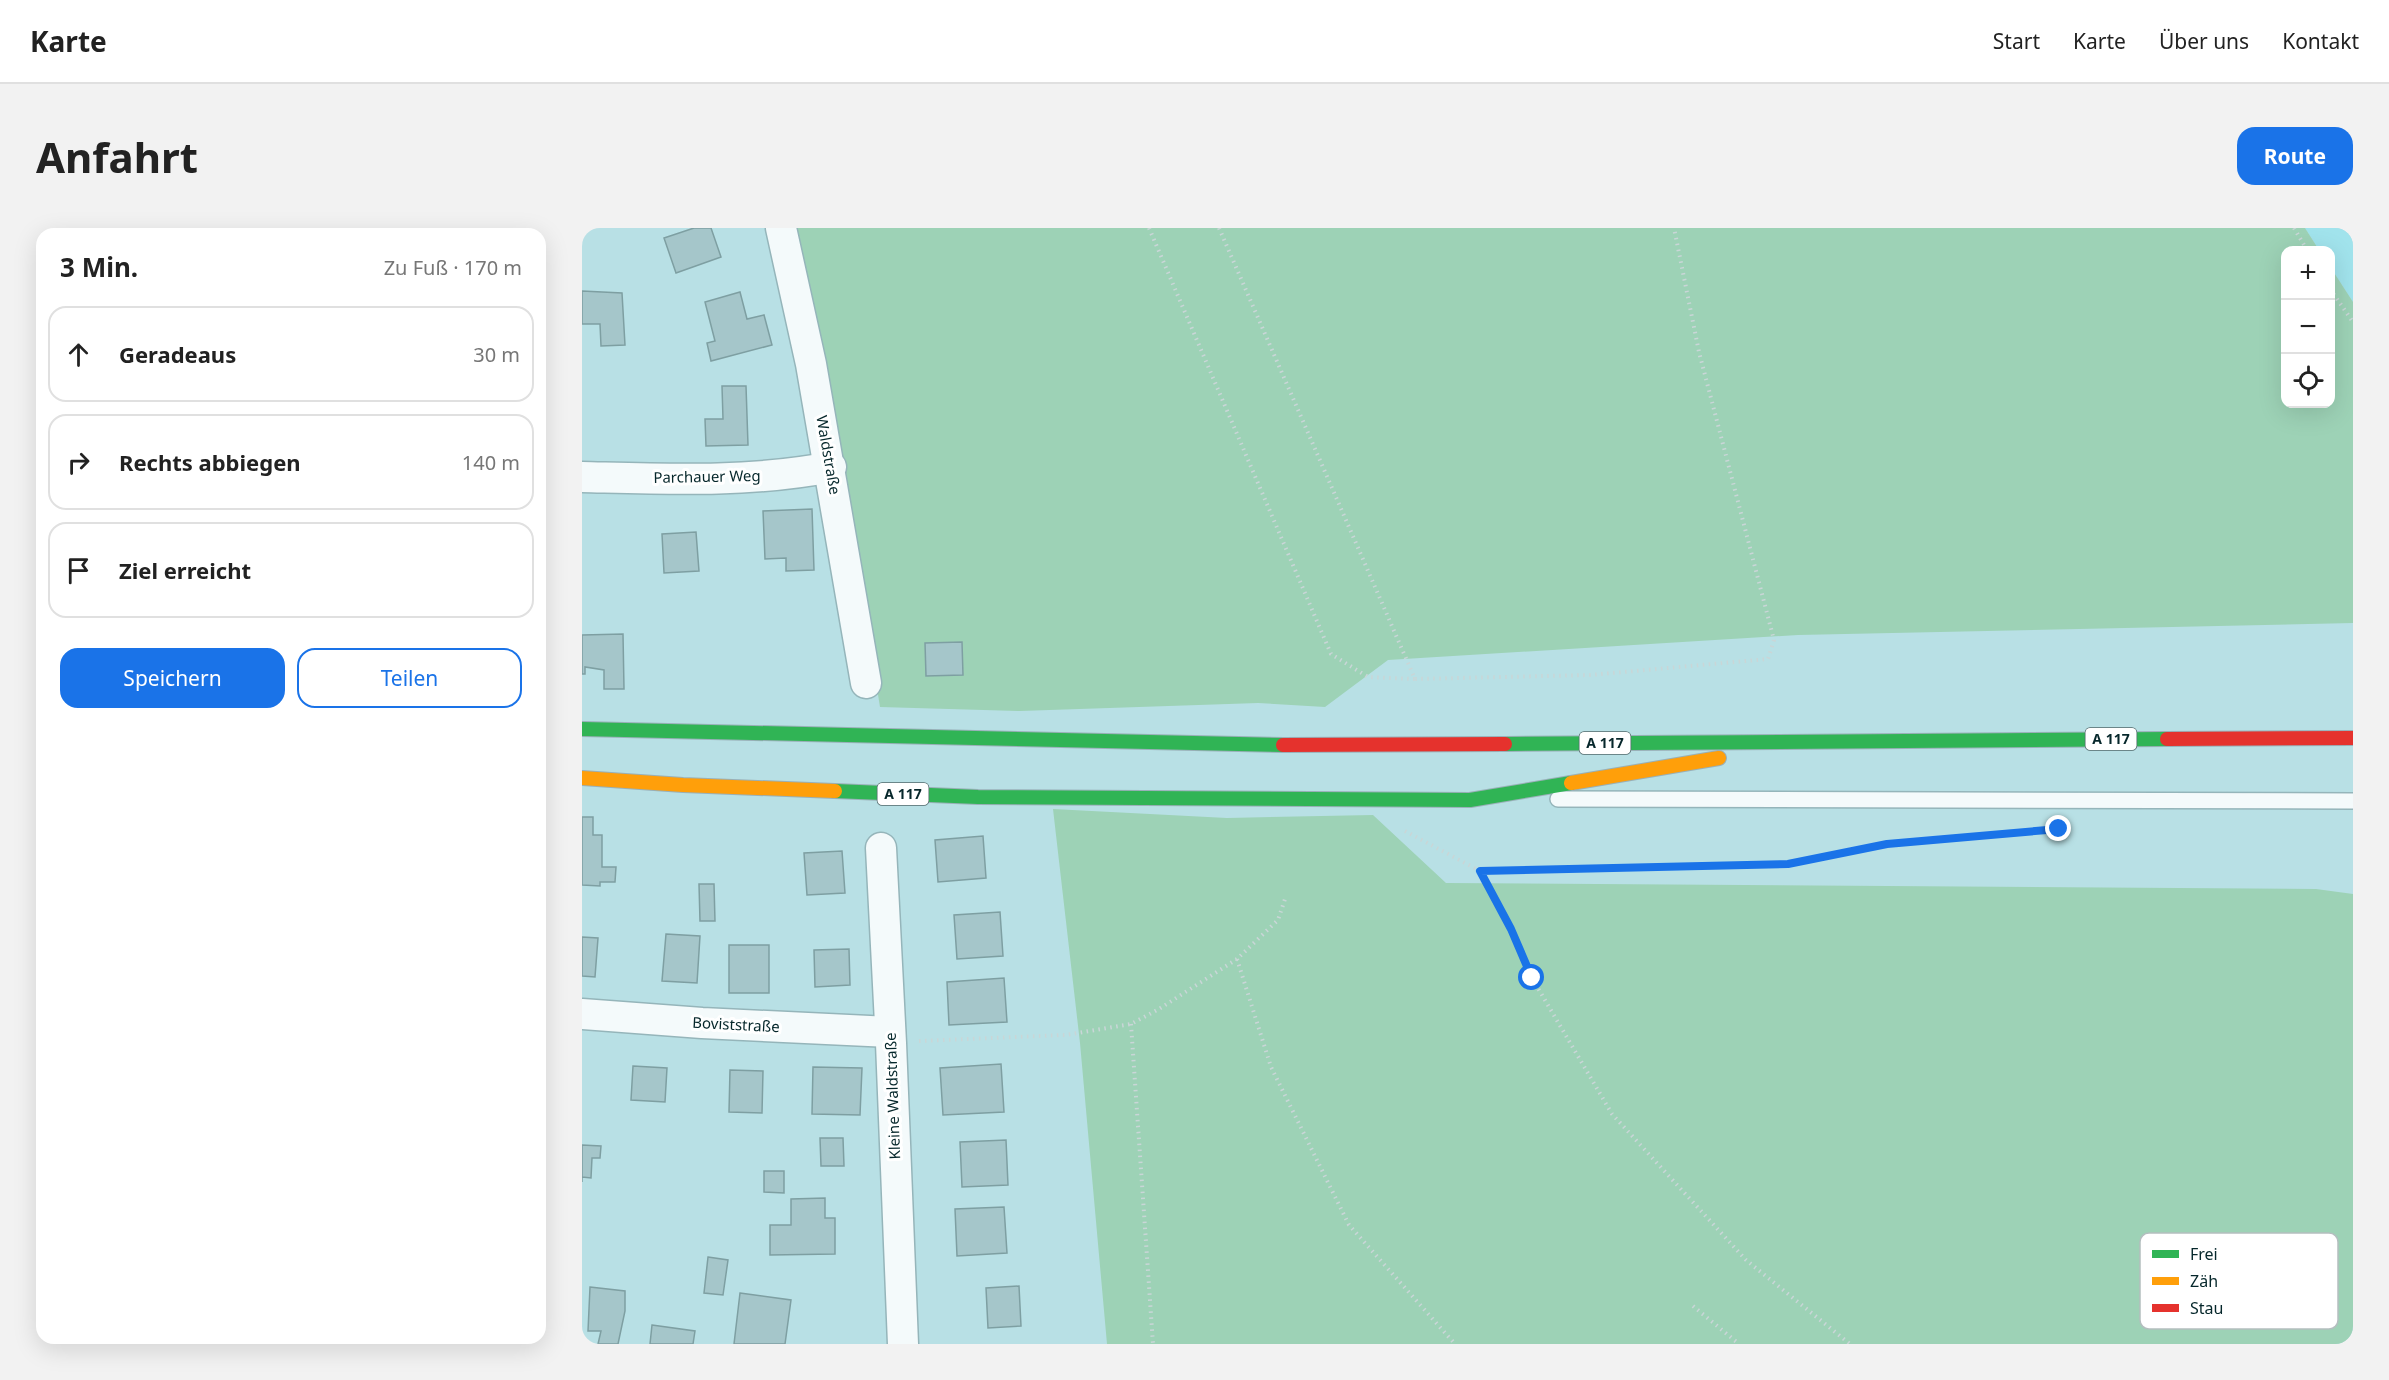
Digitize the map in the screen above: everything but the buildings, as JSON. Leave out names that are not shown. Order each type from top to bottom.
[{"type":"highway","name":"A 117","points":[[582,729],[1341,746],[1869,740],[2353,738]]},
{"type":"highway","name":"A 117","points":[[582,778],[695,786],[978,797],[1470,800],[1718,758],[1869,740]]},
{"type":"street","name":"Waldstraße","points":[[781,228],[831,467],[866,683]]},
{"type":"street","name":"Parchauer Weg","points":[[582,477],[637,479],[788,476],[831,467]]},
{"type":"street","name":"Kleine Waldstraße","points":[[881,848],[903,1344]]},
{"type":"street","name":"Boviststraße","points":[[582,1014],[891,1037]]},
{"type":"lane","points":[[1470,800],[1623,798],[2353,801]]},
{"type":"path","points":[[1149,228],[1331,654],[1368,677],[1415,679],[1590,675],[1768,659],[1774,640],[1699,352],[1674,228]]},
{"type":"path","points":[[1219,228],[1415,679]]},
{"type":"path","points":[[2294,228],[2305,246]]},
{"type":"path","points":[[2335,295],[2353,322]]},
{"type":"path","points":[[1401,829],[1480,871],[1788,864],[1887,844],[2059,829],[2060,800]]},
{"type":"path","points":[[1480,871],[1511,929],[1532,978],[1612,1114],[1746,1260],[1850,1344]]},
{"type":"path","points":[[891,1037],[1066,1035],[1131,1024],[1159,1009],[1237,959],[1278,920],[1285,899]]},
{"type":"path","points":[[1237,959],[1271,1066],[1348,1225],[1455,1344]]},
{"type":"path","points":[[1131,1024],[1153,1344]]},
{"type":"path","points":[[1693,1306],[1739,1344]]},
{"type":"shaded area","points":[[2305,228],[2353,228],[2353,302],[2335,274],[2335,246],[2316,246]]},
{"type":"green space","points":[[787,228],[2305,228],[2316,246],[2281,246],[2281,408],[2335,408],[2335,274],[2353,302],[2353,623],[1798,635],[1388,660],[1325,707],[1258,703],[1020,711],[880,707],[833,416]]},
{"type":"green space","points":[[1053,809],[1227,818],[1373,815],[1446,883],[2316,889],[2353,894],[2353,1344],[1107,1344],[1080,1043]]},
{"type":"traffic: fast","points":[[582,729],[1283,745]]},
{"type":"traffic: fast","points":[[1505,744],[2167,739]]},
{"type":"traffic: fast","points":[[835,791],[978,797],[1470,800],[1571,783]]},
{"type":"traffic: slow","points":[[1571,783],[1719,758]]},
{"type":"traffic: slow","points":[[582,778],[683,785],[835,791]]},
{"type":"traffic: jam","points":[[2167,739],[2353,738]]},
{"type":"traffic: jam","points":[[1283,745],[1505,744]]},
{"type":"route","points":[[1532,978],[1511,929],[1480,871],[1788,864],[1887,844],[2059,829]]}]
